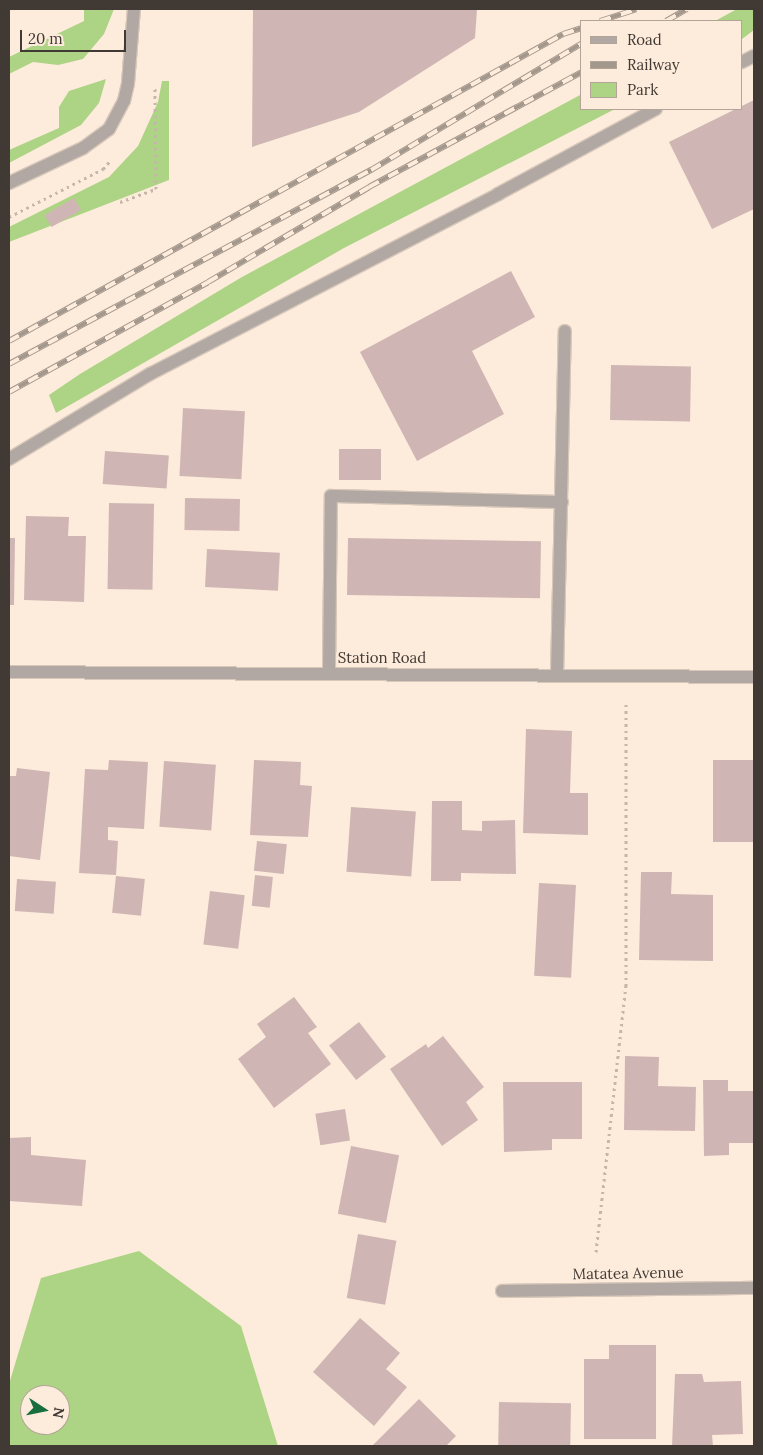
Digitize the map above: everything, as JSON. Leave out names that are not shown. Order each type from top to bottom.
[{"type":"street","points":[[9,184],[83,148],[109,129],[124,100],[128,83],[134,9]]},
{"type":"street","points":[[9,459],[150,374],[498,194],[654,110]]},
{"type":"street","points":[[557,675],[565,331]]},
{"type":"street","points":[[329,674],[331,496],[562,502]]},
{"type":"street","name":"Station Road","points":[[9,672],[754,677]]},
{"type":"street","name":"Matatea Avenue","points":[[502,1291],[754,1288]]},
{"type":"path","points":[[120,202],[156,189],[155,85]]},
{"type":"path","points":[[596,1252],[626,986],[627,676]]},
{"type":"green space","points":[[84,9],[114,9],[104,34],[83,59],[58,65],[33,62],[9,74],[9,57],[84,21]]},
{"type":"green space","points":[[737,9],[754,9],[754,30],[743,38],[743,20],[717,20]]},
{"type":"green space","points":[[106,79],[99,103],[81,125],[9,163],[9,150],[59,128],[59,107],[69,91]]},
{"type":"green space","points":[[162,81],[169,81],[169,180],[9,242],[9,227],[109,177],[138,146],[158,102]]},
{"type":"green space","points":[[580,95],[580,110],[613,110],[344,248],[56,413],[49,395],[80,374],[242,277]]},
{"type":"green space","points":[[139,1251],[241,1326],[278,1446],[9,1446],[9,1384],[41,1278]]},
{"type":"building","points":[[253,9],[477,9],[475,38],[359,112],[252,147]]},
{"type":"building","points":[[754,100],[754,209],[712,229],[669,142],[734,110],[743,110],[743,105]]},
{"type":"building","points":[[74,198],[81,210],[52,227],[45,215]]},
{"type":"building","points":[[511,271],[535,317],[472,351],[504,414],[417,461],[360,352]]},
{"type":"building","points":[[611,365],[691,366],[690,421],[610,420]]},
{"type":"building","points":[[183,408],[245,411],[241,479],[179,476]]},
{"type":"building","points":[[339,449],[381,449],[381,480],[339,480]]},
{"type":"building","points":[[105,451],[169,455],[167,488],[103,484]]},
{"type":"building","points":[[185,498],[240,499],[239,531],[184,530]]},
{"type":"building","points":[[109,503],[154,504],[152,590],[107,589]]},
{"type":"building","points":[[26,516],[69,517],[68,536],[86,536],[84,602],[24,600]]},
{"type":"building","points":[[9,538],[15,538],[14,605],[9,605]]},
{"type":"building","points":[[348,538],[541,541],[540,598],[347,595]]},
{"type":"building","points":[[207,549],[280,553],[278,591],[205,587]]},
{"type":"building","points":[[526,729],[572,731],[570,793],[588,793],[588,835],[523,833]]},
{"type":"building","points":[[109,760],[148,762],[144,829],[108,827],[108,840],[118,841],[116,875],[79,873],[85,769],[108,770]]},
{"type":"building","points":[[254,760],[301,762],[300,785],[312,786],[308,837],[250,835]]},
{"type":"building","points":[[713,760],[754,760],[754,842],[713,842]]},
{"type":"building","points":[[164,761],[216,765],[211,830],[159,827]]},
{"type":"building","points":[[17,768],[50,772],[40,860],[9,856],[9,776],[16,776]]},
{"type":"building","points":[[432,801],[462,801],[462,830],[482,831],[482,821],[515,820],[516,874],[461,873],[461,881],[431,881]]},
{"type":"building","points":[[351,807],[416,812],[411,876],[346,872]]},
{"type":"building","points":[[257,841],[287,844],[284,874],[254,871]]},
{"type":"building","points":[[641,872],[672,872],[671,894],[713,895],[713,961],[639,960]]},
{"type":"building","points":[[255,875],[273,877],[270,908],[252,906]]},
{"type":"building","points":[[116,876],[145,879],[141,916],[112,913]]},
{"type":"building","points":[[17,879],[56,882],[54,914],[15,911]]},
{"type":"building","points":[[539,883],[576,885],[571,978],[534,976]]},
{"type":"building","points":[[210,891],[245,895],[238,949],[203,945]]},
{"type":"building","points":[[294,997],[317,1027],[308,1033],[331,1064],[274,1108],[238,1059],[266,1037],[257,1024]]},
{"type":"building","points":[[359,1022],[386,1057],[356,1080],[329,1045]]},
{"type":"building","points":[[443,1036],[484,1087],[466,1102],[478,1120],[442,1146],[390,1069],[426,1044],[428,1048]]},
{"type":"building","points":[[625,1056],[659,1057],[658,1086],[696,1087],[695,1131],[624,1130]]},
{"type":"building","points":[[703,1080],[728,1080],[728,1091],[754,1091],[754,1143],[729,1143],[729,1155],[704,1156]]},
{"type":"building","points":[[503,1082],[582,1082],[582,1139],[552,1139],[552,1150],[504,1152]]},
{"type":"building","points":[[345,1109],[350,1141],[320,1145],[315,1114]]},
{"type":"building","points":[[31,1137],[31,1155],[86,1160],[82,1206],[9,1201],[9,1138]]},
{"type":"building","points":[[351,1146],[399,1155],[386,1223],[338,1214]]},
{"type":"building","points":[[358,1234],[396,1241],[385,1305],[347,1298]]},
{"type":"building","points":[[360,1318],[400,1353],[386,1369],[407,1387],[374,1426],[313,1372]]},
{"type":"building","points":[[609,1345],[656,1345],[656,1439],[584,1439],[584,1359],[609,1359]]},
{"type":"building","points":[[675,1374],[702,1374],[704,1382],[741,1381],[743,1434],[712,1435],[713,1446],[672,1446]]},
{"type":"building","points":[[419,1399],[456,1436],[446,1446],[372,1446]]},
{"type":"building","points":[[499,1402],[571,1403],[570,1446],[498,1446]]},
{"type":"railway","points":[[603,20],[636,9]]},
{"type":"railway","points":[[668,20],[687,9]]},
{"type":"railway","points":[[9,341],[563,34],[580,29]]},
{"type":"railway","points":[[9,364],[371,170],[580,44]]},
{"type":"railway","points":[[9,392],[208,282],[369,187],[580,73]]}]
